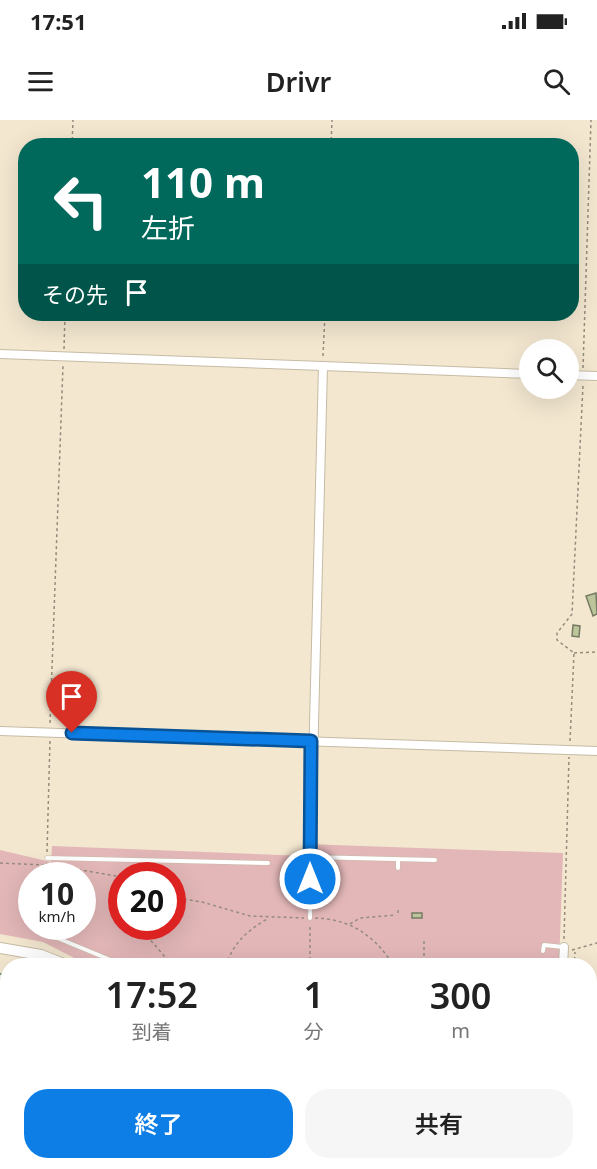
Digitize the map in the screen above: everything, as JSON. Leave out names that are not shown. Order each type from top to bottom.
[{"type":"street","points":[[0,354],[519,374]]},
{"type":"street","points":[[311,844],[311,741],[323,366]]},
{"type":"street","points":[[579,375],[597,376]]},
{"type":"street","points":[[0,731],[597,751]]},
{"type":"street","points":[[563,958],[564,947]]},
{"type":"street","points":[[0,948],[49,958]]},
{"type":"lane","points":[[310,918],[311,844]]},
{"type":"lane","points":[[310,857],[435,861]]},
{"type":"lane","points":[[326,857],[326,866]]},
{"type":"lane","points":[[47,858],[268,863]]},
{"type":"lane","points":[[398,860],[398,868]]},
{"type":"lane","points":[[302,901],[310,901]]},
{"type":"lane","points":[[61,940],[99,958]]},
{"type":"lane","points":[[543,951],[544,945],[564,947]]},
{"type":"path","points":[[72,120],[72,138]]},
{"type":"path","points":[[331,138],[332,120]]},
{"type":"path","points":[[591,120],[583,375],[572,614],[557,633],[557,640],[574,653],[597,652]]},
{"type":"path","points":[[47,862],[65,321]]},
{"type":"path","points":[[323,366],[325,321]]},
{"type":"path","points":[[574,653],[564,947],[575,951],[597,943]]},
{"type":"path","points":[[0,864],[18,865]]},
{"type":"path","points":[[186,899],[268,919],[310,918],[350,924],[379,944],[389,958]]},
{"type":"path","points":[[398,907],[398,913]]},
{"type":"path","points":[[350,924],[360,918],[395,915]]},
{"type":"path","points":[[309,958],[310,918]]},
{"type":"path","points":[[229,958],[234,946],[242,936],[268,919]]},
{"type":"path","points":[[150,940],[166,958]]},
{"type":"path","points":[[424,941],[424,958]]},
{"type":"path","points":[[575,951],[575,958]]},
{"type":"shaded area","points":[[306,844],[563,853],[559,958],[74,958],[43,942],[32,940],[96,940],[96,862],[51,862],[52,846],[306,856]]},
{"type":"shaded area","points":[[0,850],[51,862],[18,862],[18,937],[0,934]]},
{"type":"building","points":[[596,593],[597,614],[593,616],[586,596]]},
{"type":"building","points":[[573,625],[580,626],[579,637],[572,636]]},
{"type":"building","points":[[412,913],[422,913],[422,918],[412,918]]},
{"type":"route","points":[[72,733],[311,741],[310,879]]}]
